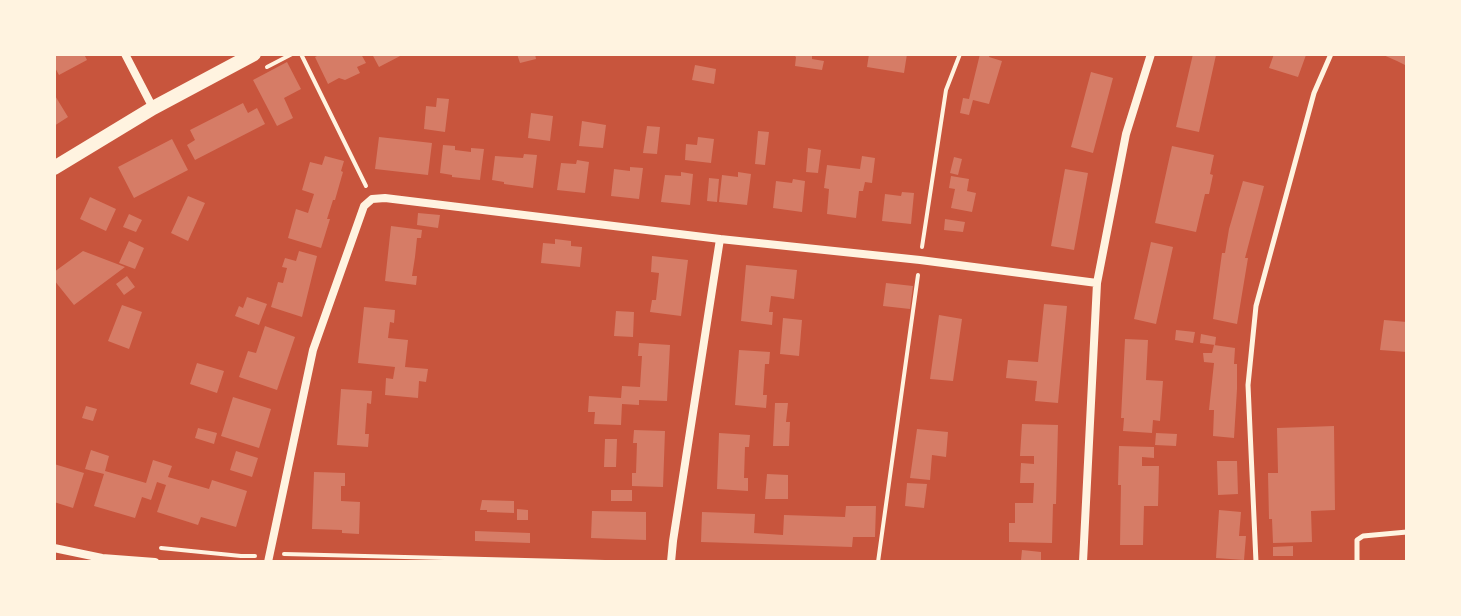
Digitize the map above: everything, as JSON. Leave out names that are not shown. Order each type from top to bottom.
[{"type":"main road","points":[[54,168],[153,108],[254,54]]},
{"type":"street","points":[[125,54],[153,108]]},
{"type":"street","points":[[1083,562],[1097,283],[1126,134],[1151,54]]},
{"type":"street","points":[[268,559],[313,350],[364,206],[372,199],[385,198],[1097,283]]},
{"type":"street","points":[[671,562],[720,239]]},
{"type":"street","points":[[54,548],[102,560],[155,562]]},
{"type":"lane","points":[[1256,562],[1248,385],[1256,306],[1314,93],[1331,54]]},
{"type":"lane","points":[[1357,562],[1357,540],[1363,536],[1407,532]]},
{"type":"path","points":[[301,54],[372,199]]},
{"type":"path","points":[[878,562],[946,90],[960,54]]},
{"type":"path","points":[[150,547],[268,559],[291,553],[605,562]]},
{"type":"building","points":[[54,54],[84,54],[87,60],[59,75],[54,66]]},
{"type":"building","points":[[321,54],[361,54],[366,63],[357,67],[360,73],[328,84],[315,57]]},
{"type":"building","points":[[372,54],[404,54],[379,67]]},
{"type":"building","points":[[517,54],[535,54],[536,59],[520,63]]},
{"type":"building","points":[[793,54],[812,54],[812,59],[824,61],[822,70],[795,66],[796,57]]},
{"type":"building","points":[[869,54],[907,54],[904,73],[867,67]]},
{"type":"building","points":[[980,54],[990,54],[989,57],[1002,61],[989,104],[973,100],[969,115],[960,113],[963,98],[969,99]]},
{"type":"building","points":[[1193,54],[1216,55],[1199,132],[1176,127]]},
{"type":"building","points":[[1274,54],[1306,55],[1298,77],[1269,68]]},
{"type":"building","points":[[1381,54],[1407,54],[1407,66],[1397,61]]},
{"type":"building","points":[[287,62],[301,89],[284,98],[293,118],[277,126],[253,80]]},
{"type":"building","points":[[695,65],[716,69],[714,84],[692,80]]},
{"type":"building","points":[[1091,72],[1113,78],[1093,153],[1071,147]]},
{"type":"building","points":[[54,94],[68,117],[54,126]]},
{"type":"building","points":[[437,98],[449,99],[445,132],[424,129],[426,106],[436,107]]},
{"type":"building","points":[[243,103],[248,113],[257,108],[265,124],[195,160],[187,145],[195,140],[190,130]]},
{"type":"building","points":[[531,113],[553,116],[550,141],[528,138]]},
{"type":"building","points":[[582,121],[606,125],[603,148],[579,146]]},
{"type":"building","points":[[647,126],[660,127],[657,154],[643,153]]},
{"type":"building","points":[[758,131],[769,132],[765,165],[755,164]]},
{"type":"building","points":[[379,137],[432,143],[428,175],[375,169]]},
{"type":"building","points":[[698,137],[714,139],[711,163],[685,160],[686,144],[697,145]]},
{"type":"building","points":[[172,139],[188,170],[134,198],[118,167]]},
{"type":"building","points":[[443,145],[471,152],[471,148],[484,149],[480,180],[440,173]]},
{"type":"building","points":[[1172,146],[1214,155],[1209,194],[1205,194],[1196,232],[1155,223]]},
{"type":"building","points":[[808,148],[821,150],[818,173],[806,172]]},
{"type":"building","points":[[524,154],[537,155],[533,188],[492,180],[495,156],[523,158]]},
{"type":"building","points":[[325,156],[344,161],[321,248],[288,238],[296,209],[308,213],[314,194],[302,190],[310,162],[322,165]]},
{"type":"building","points":[[862,156],[875,158],[872,183],[865,182],[863,191],[859,191],[856,218],[827,214],[829,189],[824,188],[827,165],[860,169]]},
{"type":"building","points":[[954,157],[962,159],[958,175],[950,173]]},
{"type":"building","points":[[577,160],[589,162],[585,193],[557,190],[561,163],[576,164]]},
{"type":"building","points":[[630,167],[643,168],[639,199],[611,196],[614,169],[630,171]]},
{"type":"building","points":[[1065,169],[1088,173],[1074,250],[1051,246]]},
{"type":"building","points":[[681,172],[693,174],[690,205],[661,202],[665,175],[681,176]]},
{"type":"building","points":[[738,172],[751,174],[747,205],[719,202],[722,175],[738,177]]},
{"type":"building","points":[[951,176],[969,179],[967,191],[976,193],[972,212],[951,208],[955,189],[949,188]]},
{"type":"building","points":[[709,178],[719,179],[717,202],[707,201]]},
{"type":"building","points":[[793,179],[805,181],[802,212],[773,208],[776,181],[792,183]]},
{"type":"building","points":[[1243,181],[1264,186],[1245,258],[1248,258],[1237,324],[1213,319],[1222,253],[1225,253]]},
{"type":"building","points":[[902,192],[914,193],[911,224],[882,221],[885,194],[901,196]]},
{"type":"building","points":[[188,196],[205,203],[188,241],[171,233]]},
{"type":"building","points":[[90,197],[116,209],[106,231],[80,219]]},
{"type":"building","points":[[418,213],[440,215],[438,228],[417,225]]},
{"type":"building","points":[[129,214],[142,220],[136,232],[123,227]]},
{"type":"building","points":[[945,219],[965,222],[963,232],[944,230]]},
{"type":"building","points":[[391,226],[422,230],[421,238],[417,238],[412,276],[417,276],[416,285],[385,281]]},
{"type":"building","points":[[555,239],[571,241],[571,246],[582,247],[580,267],[541,263],[543,243],[555,244]]},
{"type":"building","points":[[129,241],[144,248],[135,269],[119,263]]},
{"type":"building","points":[[1151,242],[1173,247],[1156,324],[1134,319]]},
{"type":"building","points":[[83,251],[125,267],[74,305],[54,280],[54,272]]},
{"type":"building","points":[[299,251],[317,256],[302,317],[271,307],[278,282],[283,283],[287,268],[282,267],[285,258],[296,261]]},
{"type":"building","points":[[652,256],[688,260],[681,316],[650,312],[652,300],[656,300],[659,273],[651,272]]},
{"type":"building","points":[[746,265],[797,270],[794,299],[771,296],[769,312],[773,312],[772,325],[741,321]]},
{"type":"building","points":[[127,276],[135,287],[124,295],[116,284]]},
{"type":"building","points":[[886,283],[913,286],[910,309],[883,306]]},
{"type":"building","points":[[247,297],[267,304],[259,325],[235,316],[239,306],[243,308]]},
{"type":"building","points":[[1044,304],[1067,306],[1058,403],[1035,401],[1037,381],[1006,378],[1008,360],[1038,362]]},
{"type":"building","points":[[122,305],[142,312],[129,349],[108,341]]},
{"type":"building","points":[[364,307],[395,310],[388,338],[408,340],[405,367],[428,369],[426,382],[419,381],[418,398],[385,395],[386,378],[393,379],[395,367],[358,363]]},
{"type":"building","points":[[616,311],[634,312],[633,337],[614,336]]},
{"type":"building","points":[[939,315],[962,319],[953,381],[930,379]]},
{"type":"building","points":[[783,318],[802,320],[799,356],[780,354]]},
{"type":"building","points":[[1384,320],[1407,322],[1407,352],[1380,350]]},
{"type":"building","points":[[265,326],[295,337],[277,390],[239,377],[248,351],[256,353]]},
{"type":"building","points":[[1176,330],[1195,332],[1193,343],[1175,340]]},
{"type":"building","points":[[1201,334],[1216,337],[1215,345],[1200,343]]},
{"type":"building","points":[[1125,339],[1148,340],[1146,380],[1163,381],[1160,421],[1153,420],[1152,433],[1123,431]]},
{"type":"building","points":[[639,343],[670,345],[667,401],[639,400],[639,405],[622,404],[621,425],[594,424],[595,412],[588,412],[589,396],[621,398],[622,386],[640,387],[642,356],[638,356]]},
{"type":"building","points":[[1214,345],[1235,348],[1237,389],[1234,438],[1213,436],[1214,410],[1209,410],[1214,363],[1204,362],[1203,353],[1212,353]]},
{"type":"building","points":[[739,350],[770,352],[769,364],[765,364],[763,395],[767,395],[766,408],[735,405]]},
{"type":"building","points":[[197,363],[224,371],[217,393],[190,384]]},
{"type":"building","points":[[341,389],[372,391],[371,404],[367,403],[365,434],[369,434],[368,447],[337,445]]},
{"type":"building","points":[[233,397],[271,409],[259,448],[221,436]]},
{"type":"building","points":[[775,403],[788,403],[786,422],[790,422],[789,446],[773,446]]},
{"type":"building","points":[[86,406],[97,409],[93,421],[82,418]]},
{"type":"building","points":[[1022,424],[1058,425],[1052,543],[1009,542],[1009,523],[1015,523],[1015,503],[1033,503],[1034,483],[1020,483],[1021,463],[1034,464],[1034,456],[1020,456]]},
{"type":"building","points":[[1334,426],[1335,510],[1311,511],[1312,542],[1273,543],[1268,473],[1278,473],[1277,428]]},
{"type":"building","points":[[198,428],[217,433],[214,444],[195,438]]},
{"type":"building","points":[[917,429],[948,432],[946,457],[932,455],[930,480],[910,478]]},
{"type":"building","points":[[634,430],[665,431],[663,487],[632,486],[632,473],[636,473]]},
{"type":"building","points":[[719,433],[750,435],[749,447],[745,447],[744,478],[748,478],[748,491],[717,489]]},
{"type":"building","points":[[1156,433],[1177,434],[1176,446],[1155,445]]},
{"type":"building","points":[[605,439],[617,439],[616,467],[604,467]]},
{"type":"building","points":[[1119,446],[1154,447],[1154,458],[1142,457],[1142,466],[1159,466],[1158,506],[1144,506],[1143,545],[1120,545]]},
{"type":"building","points":[[91,450],[109,456],[105,471],[146,483],[153,460],[172,466],[168,477],[209,489],[212,480],[247,491],[236,527],[201,517],[198,525],[157,512],[166,485],[157,482],[151,500],[142,497],[135,518],[94,506],[104,474],[85,469]]},
{"type":"building","points":[[236,451],[258,458],[252,477],[230,470]]},
{"type":"building","points":[[1217,461],[1237,461],[1238,494],[1218,495]]},
{"type":"building","points":[[54,464],[84,473],[73,508],[54,502]]},
{"type":"building","points":[[314,472],[345,473],[341,501],[360,502],[359,534],[312,529]]},
{"type":"building","points":[[767,474],[788,475],[788,499],[765,499]]},
{"type":"building","points":[[907,483],[927,484],[924,508],[905,506]]},
{"type":"building","points":[[611,490],[632,490],[632,501],[611,501]]},
{"type":"building","points":[[482,500],[514,501],[514,513],[480,510]]},
{"type":"building","points":[[846,506],[876,506],[875,537],[853,537],[852,547],[701,542],[702,512],[755,514],[754,533],[783,535],[784,515],[845,517]]},
{"type":"building","points":[[517,509],[528,510],[528,520],[517,520]]},
{"type":"building","points":[[1219,510],[1241,512],[1239,536],[1246,536],[1244,560],[1216,558]]},
{"type":"building","points":[[592,511],[646,512],[646,540],[591,538]]},
{"type":"building","points":[[475,531],[530,533],[530,543],[475,541]]},
{"type":"building","points":[[1293,546],[1293,556],[1273,556],[1273,547]]},
{"type":"building","points":[[1022,550],[1041,552],[1041,562],[1021,560]]}]
